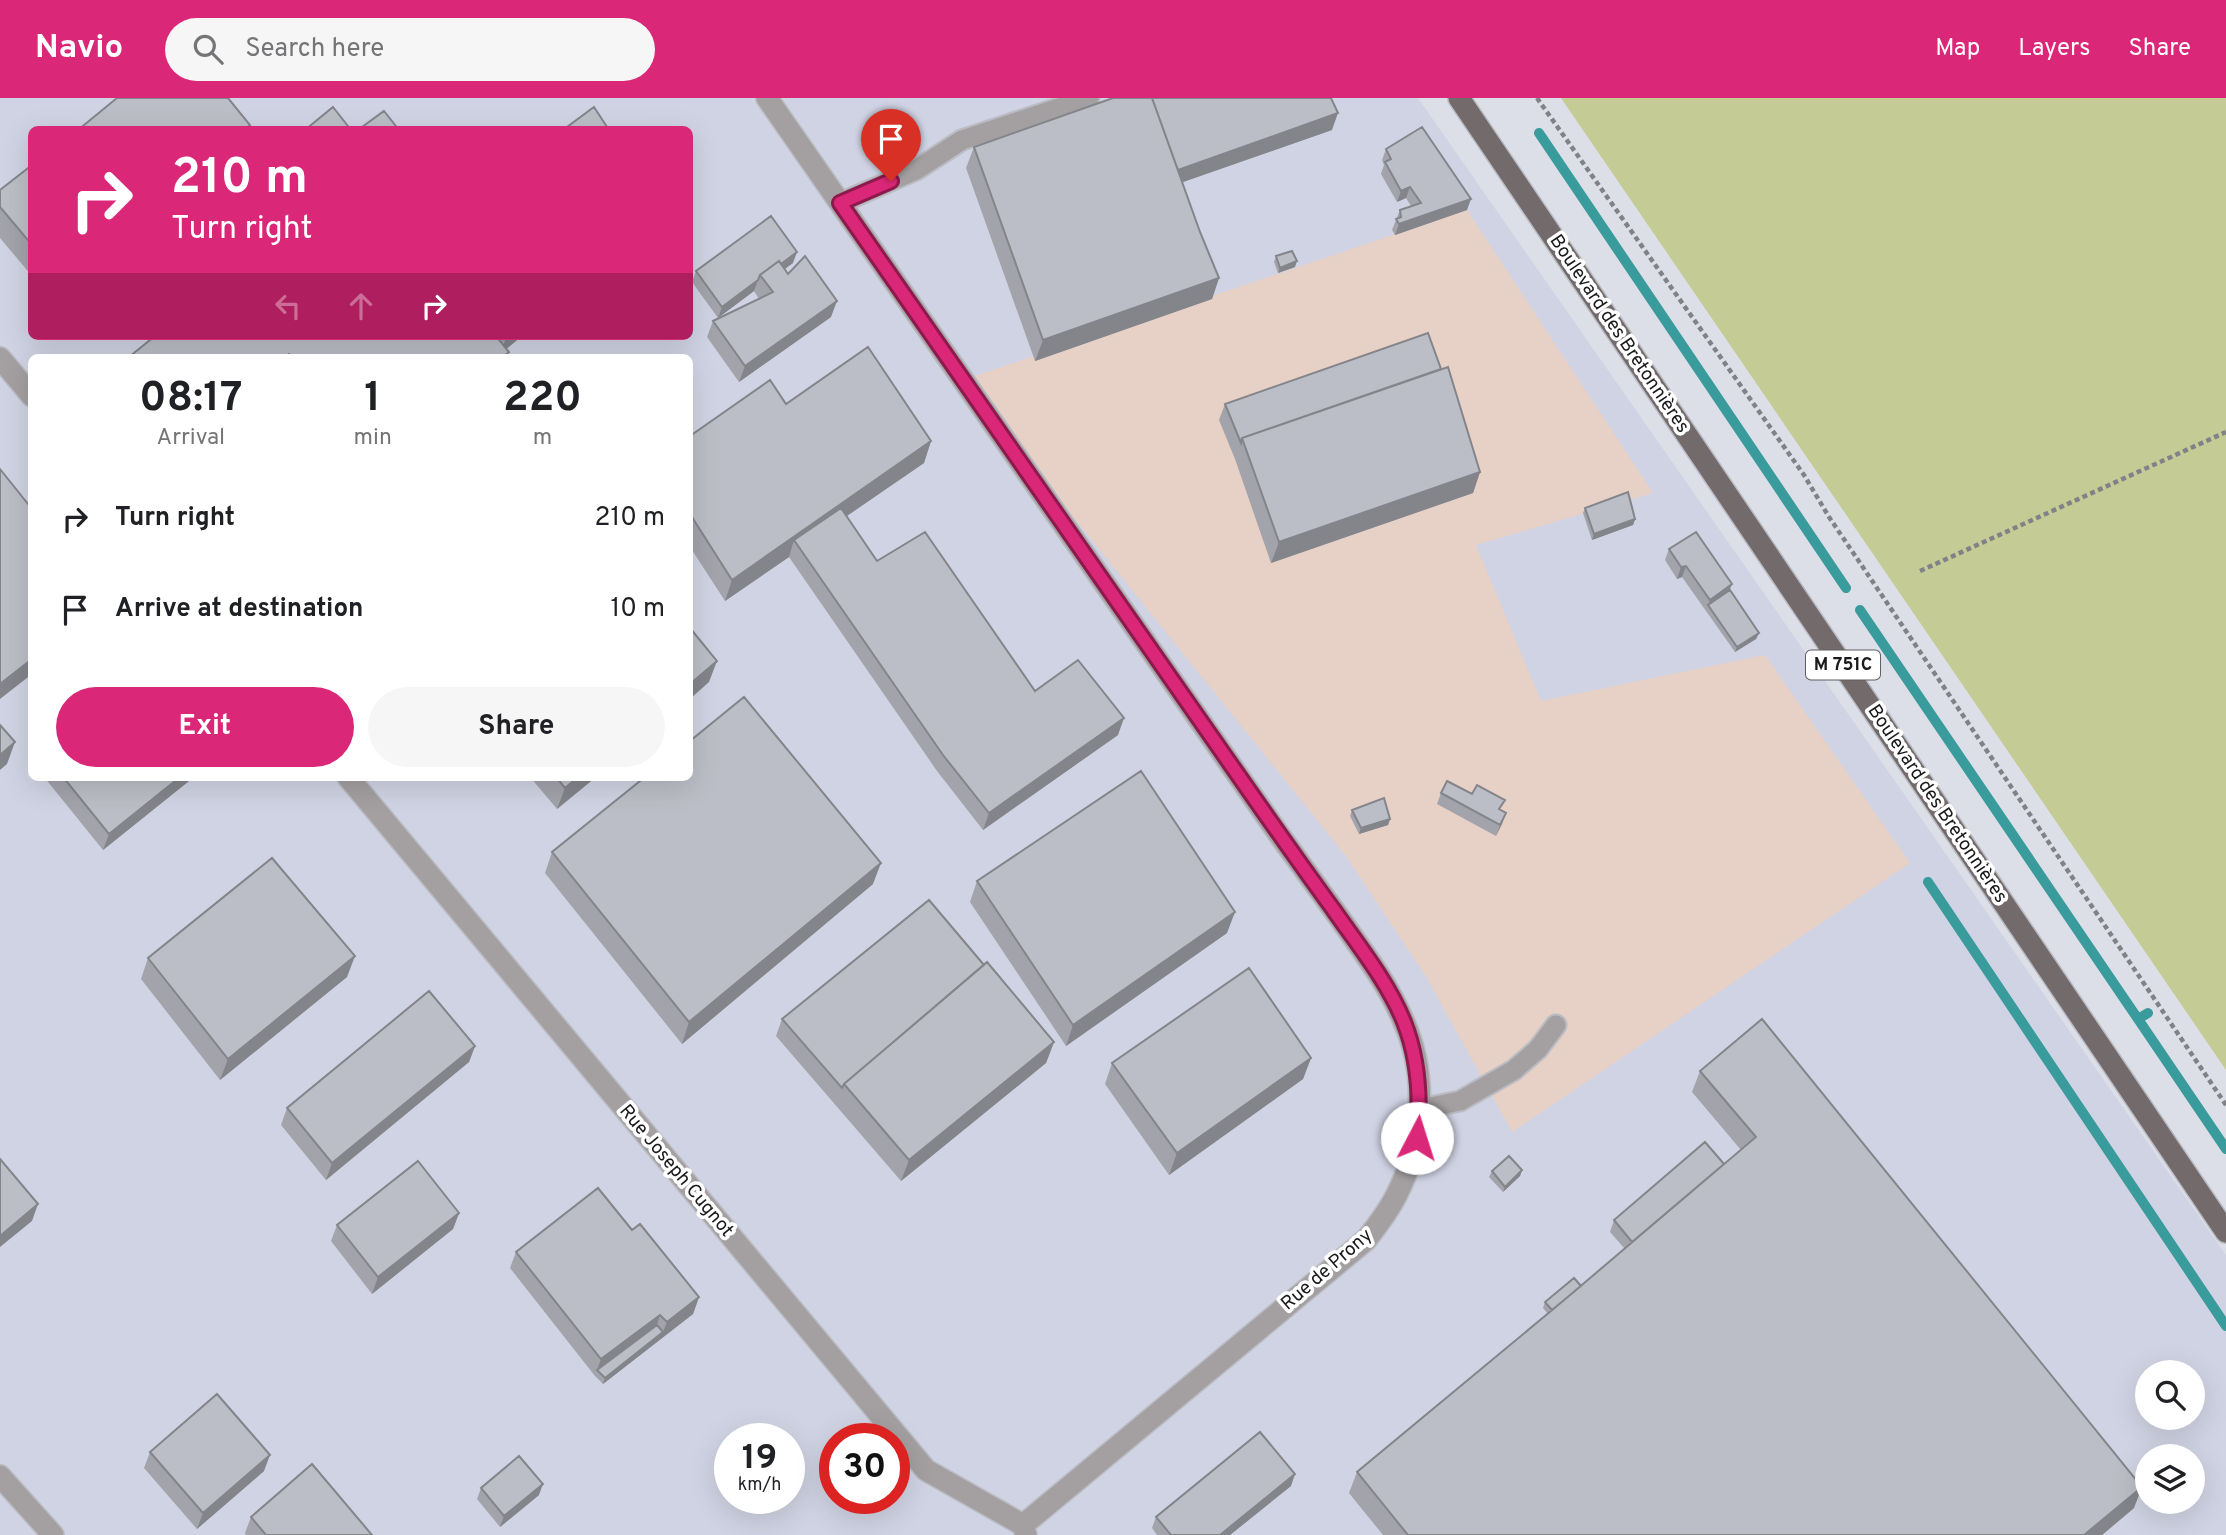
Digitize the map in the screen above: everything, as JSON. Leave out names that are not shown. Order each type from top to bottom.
[{"type":"main road","name":"Boulevard des Bretonnières","points":[[1459,98],[2226,1231]]},
{"type":"street","name":"Rue de Prony","points":[[767,98],[1368,960],[1404,1021],[1419,1081],[1417,1138],[1408,1168],[1397,1196],[1366,1240],[1025,1530]]},
{"type":"street","points":[[0,358],[28,391]]},
{"type":"street","name":"Rue Joseph Cugnot","points":[[351,781],[926,1470],[1025,1530]]},
{"type":"street","points":[[0,1476],[52,1535]]},
{"type":"lane","points":[[840,203],[916,170],[962,139],[1089,98]]},
{"type":"lane","points":[[1420,1109],[1460,1101],[1514,1070],[1538,1049],[1556,1025]]},
{"type":"path","points":[[1538,98],[1804,475],[1829,517],[2226,1105]]},
{"type":"path","points":[[1920,571],[2226,432]]},
{"type":"shaded area","points":[[0,98],[1418,98],[2226,1255],[2226,1535],[0,1535]]},
{"type":"shaded area","points":[[1467,210],[1653,493],[1476,545],[1541,701],[1765,655],[1910,863],[1512,1132],[1427,978],[1346,856],[963,380]]},
{"type":"green space","points":[[1561,98],[2226,98],[2226,1070]]},
{"type":"building","points":[[117,98],[228,98],[250,125],[249,126],[83,126]]},
{"type":"building","points":[[1113,98],[1152,98],[1219,278],[1043,340],[974,147]]},
{"type":"building","points":[[1152,98],[1331,98],[1338,113],[1178,170]]},
{"type":"building","points":[[333,107],[348,126],[310,126]]},
{"type":"building","points":[[594,107],[606,126],[568,126]]},
{"type":"building","points":[[384,111],[396,126],[363,126]]},
{"type":"building","points":[[1422,127],[1471,199],[1399,224],[1396,219],[1401,217],[1400,210],[1421,203],[1410,187],[1401,191],[1385,162],[1391,159],[1386,149]]},
{"type":"building","points":[[28,168],[28,240],[0,207],[0,190]]},
{"type":"building","points":[[771,216],[797,252],[781,264],[779,261],[722,307],[696,271]]},
{"type":"building","points":[[1292,251],[1297,261],[1280,268],[1276,256]]},
{"type":"building","points":[[805,256],[837,301],[745,366],[713,321],[773,292],[760,275],[779,261],[788,274]]},
{"type":"building","points":[[1428,333],[1441,369],[1242,438],[1241,443],[1225,404]]},
{"type":"building","points":[[150,340],[499,340],[509,352],[507,354],[133,354]]},
{"type":"building","points":[[868,347],[931,441],[732,580],[693,519],[693,434],[770,380],[786,404]]},
{"type":"building","points":[[1448,367],[1480,472],[1279,542],[1242,438]]},
{"type":"building","points":[[0,469],[28,504],[28,662],[0,684]]},
{"type":"building","points":[[1628,492],[1635,519],[1594,534],[1585,508]]},
{"type":"building","points":[[841,508],[877,561],[925,532],[1035,691],[1078,660],[1124,718],[989,813],[943,755],[794,540]]},
{"type":"building","points":[[1696,532],[1732,584],[1710,600],[1686,566],[1681,567],[1669,549]]},
{"type":"building","points":[[1730,590],[1759,633],[1737,647],[1708,605]]},
{"type":"building","points":[[693,632],[717,661],[693,681]]},
{"type":"building","points":[[744,697],[881,863],[689,1022],[552,852],[640,781],[693,781],[693,739]]},
{"type":"building","points":[[0,725],[15,742],[0,755]]},
{"type":"building","points":[[1141,771],[1235,912],[1073,1025],[977,881]]},
{"type":"building","points":[[66,781],[175,781],[109,834]]},
{"type":"building","points":[[559,781],[573,781],[565,788]]},
{"type":"building","points":[[1447,781],[1472,794],[1477,785],[1505,800],[1499,809],[1506,813],[1500,825],[1441,793]]},
{"type":"building","points":[[1384,798],[1390,819],[1361,828],[1352,810]]},
{"type":"building","points":[[272,858],[355,956],[228,1059],[148,958]]},
{"type":"building","points":[[929,900],[984,965],[842,1088],[782,1019]]},
{"type":"building","points":[[987,962],[1054,1042],[909,1160],[844,1084]]},
{"type":"building","points":[[1249,968],[1311,1058],[1177,1153],[1112,1063]]},
{"type":"building","points":[[429,991],[475,1046],[332,1163],[287,1108]]},
{"type":"building","points":[[1762,1019],[2135,1478],[2135,1493],[2084,1535],[1408,1535],[1357,1472],[1756,1137],[1700,1071]]},
{"type":"building","points":[[1705,1142],[1724,1164],[1632,1242],[1614,1220]]},
{"type":"building","points":[[1509,1156],[1522,1170],[1505,1187],[1492,1171]]},
{"type":"building","points":[[0,1159],[38,1204],[0,1236]]},
{"type":"building","points":[[418,1161],[459,1213],[378,1277],[337,1225]]},
{"type":"building","points":[[598,1188],[632,1230],[640,1224],[699,1297],[667,1322],[660,1315],[601,1359],[516,1252]]},
{"type":"building","points":[[1574,1278],[1581,1286],[1552,1310],[1545,1302]]},
{"type":"building","points":[[657,1325],[663,1332],[605,1378],[597,1370]]},
{"type":"building","points":[[217,1394],[270,1455],[203,1513],[150,1452]]},
{"type":"building","points":[[1260,1432],[1295,1474],[1220,1535],[1171,1535],[1156,1517]]},
{"type":"building","points":[[519,1456],[543,1484],[504,1516],[481,1488]]},
{"type":"building","points":[[312,1464],[372,1535],[266,1535],[251,1517]]},
{"type":"waterway","points":[[1539,133],[1846,588]]},
{"type":"waterway","points":[[1860,610],[2138,1019],[2148,1013]]},
{"type":"waterway","points":[[1928,882],[2226,1326]]},
{"type":"waterway","points":[[2138,1019],[2226,1149]]},
{"type":"route","points":[[891,181],[840,203],[1390,993],[1404,1021],[1419,1081],[1417,1138]]}]
